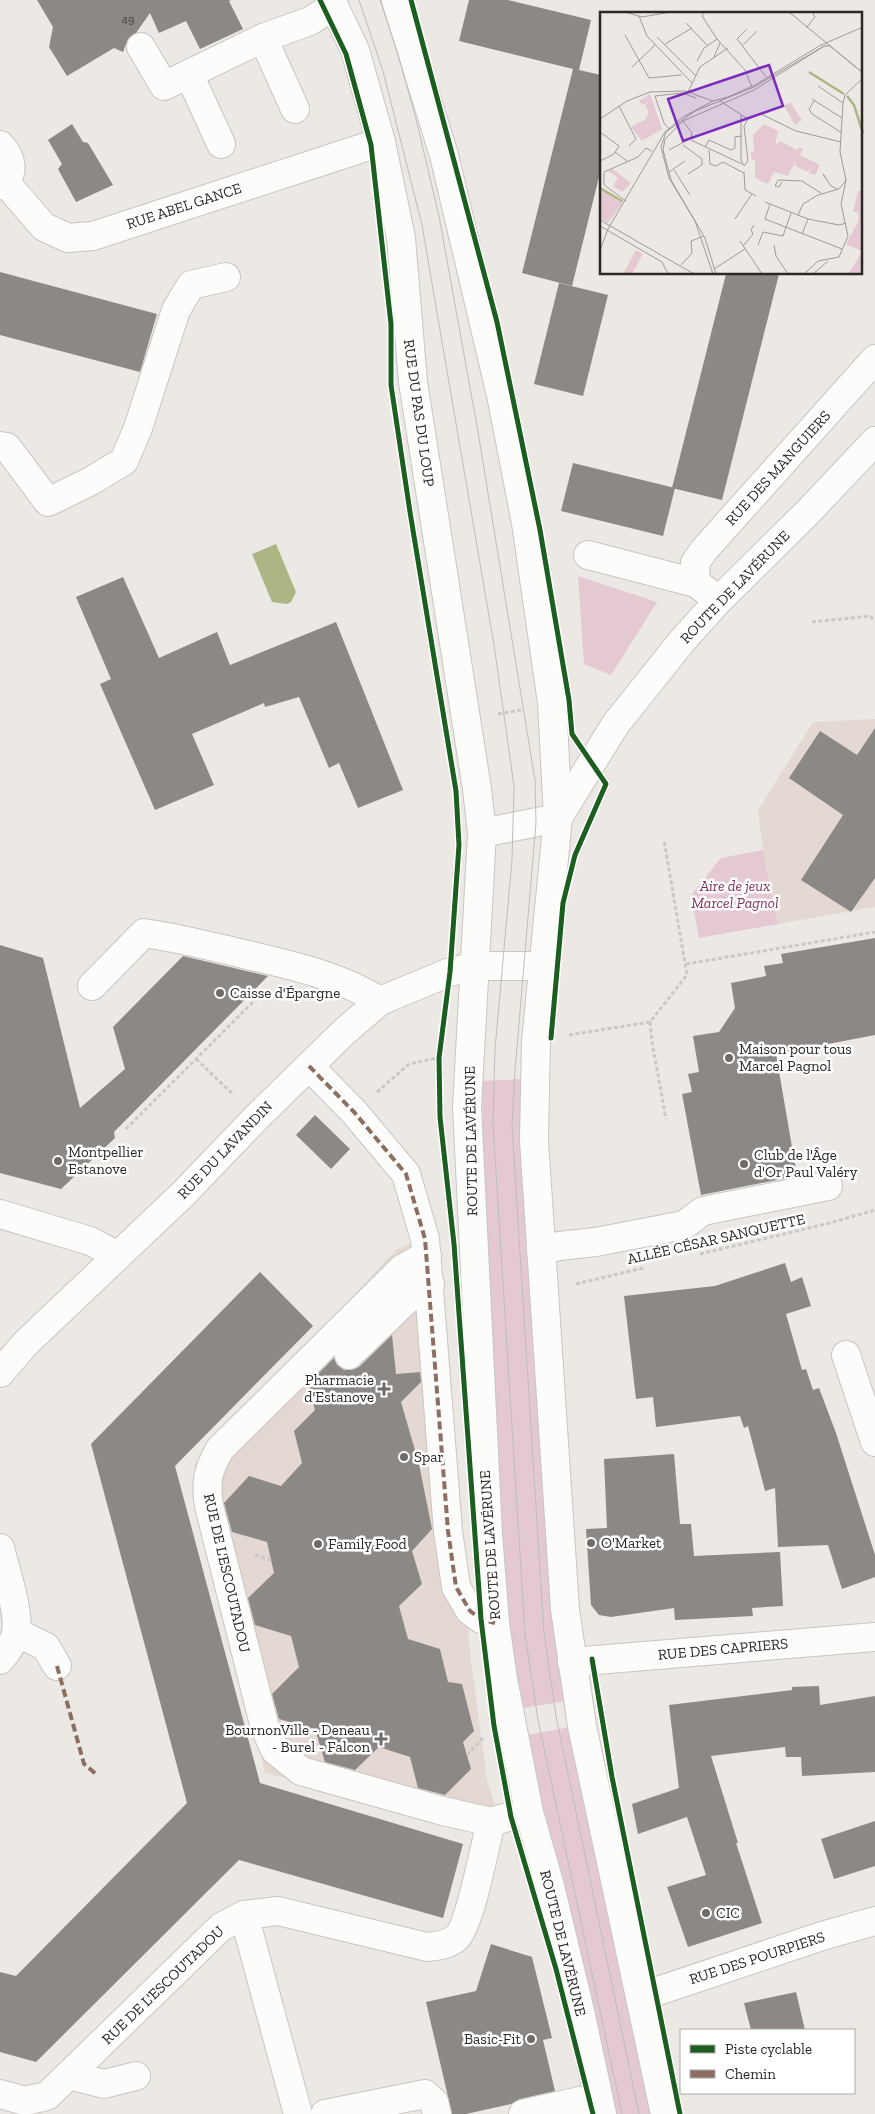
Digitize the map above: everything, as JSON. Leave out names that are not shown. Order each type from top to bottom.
[{"type":"street","points":[[396,0],[444,155],[501,395],[526,523],[552,703],[558,818],[482,833]]},
{"type":"street","points":[[141,46],[164,86],[263,38],[310,21],[333,3]]},
{"type":"street","name":"RUE DU PAS DU LOUP","points":[[333,3],[355,50],[382,142],[400,238],[413,382],[477,789],[482,833]]},
{"type":"street","points":[[263,38],[295,109]]},
{"type":"street","points":[[190,74],[221,144]]},
{"type":"street","name":"RUE ABEL GANCE","points":[[0,145],[7,153],[11,163],[10,173],[2,183],[44,227],[68,238],[93,236],[382,142]]},
{"type":"street","points":[[0,446],[6,447],[48,502],[91,481],[124,461],[141,419],[176,310],[191,285],[226,277]]},
{"type":"street","name":"RUE DES MANGUIERS","points":[[696,583],[695,563],[704,550],[875,359]]},
{"type":"street","name":"ROUTE DE LAVÉRUNE","points":[[665,2114],[582,1726],[565,1609],[534,1140],[536,1041],[558,818],[615,725],[682,641],[718,601],[810,510],[875,441]]},
{"type":"street","points":[[588,555],[696,583],[718,601]]},
{"type":"street","name":"ROUTE DE LAVÉRUNE","points":[[482,833],[467,1107],[488,1534],[495,1623],[506,1694],[529,1812],[555,1905],[600,2107]]},
{"type":"street","points":[[92,986],[144,933],[177,938],[290,965],[335,978],[362,990],[380,1001]]},
{"type":"street","points":[[475,966],[544,966]]},
{"type":"street","name":"RUE DU LAVANDIN","points":[[0,1373],[26,1343],[183,1194],[257,1117],[345,1031],[380,1001],[450,972],[475,966]]},
{"type":"street","points":[[309,1066],[354,1112],[406,1174],[426,1239],[448,1531],[456,1587],[470,1611],[481,1619],[495,1623]]},
{"type":"street","points":[[541,1251],[559,1246],[596,1242],[684,1225],[703,1211],[828,1186]]},
{"type":"street","points":[[0,1214],[90,1241],[118,1256]]},
{"type":"street","name":"RUE DE L'ESCOUTADOU","points":[[427,1255],[402,1269],[220,1448],[212,1463],[206,1485],[209,1506],[264,1728],[275,1750],[301,1771],[443,1811],[491,1822],[529,1812]]},
{"type":"street","points":[[349,1356],[418,1288],[430,1284]]},
{"type":"street","points":[[846,1355],[875,1442]]},
{"type":"street","points":[[0,1548],[16,1619],[16,1632],[9,1649],[0,1660]]},
{"type":"street","points":[[16,1632],[46,1646],[57,1666]]},
{"type":"street","name":"RUE DES CAPRIERS","points":[[572,1662],[875,1636]]},
{"type":"street","name":"RUE DE L'ESCOUTADOU","points":[[0,2094],[25,2101],[47,2096],[221,1927],[244,1915],[278,1911],[427,1948],[444,1945],[457,1938],[468,1920],[491,1822]]},
{"type":"street","points":[[244,1915],[298,2114]]},
{"type":"street","name":"RUE DES POURPIERS","points":[[640,1997],[822,1936],[875,1922]]},
{"type":"street","points":[[69,2075],[104,2084],[136,2076]]},
{"type":"street","points":[[325,2114],[426,2094],[434,2102],[437,2114]]},
{"type":"street","points":[[523,2114],[580,2100],[600,2107]]},
{"type":"path","points":[[812,622],[870,616],[875,621]]},
{"type":"path","points":[[465,721],[552,703]]},
{"type":"path","points":[[600,1029],[650,1022],[687,975],[664,840]]},
{"type":"path","points":[[686,964],[875,932]]},
{"type":"path","points":[[126,1130],[290,965]]},
{"type":"path","points":[[650,1022],[666,1119]]},
{"type":"path","points":[[439,1068],[440,1050]]},
{"type":"path","points":[[196,1059],[257,1117]]},
{"type":"path","points":[[386,1083],[409,1064]]},
{"type":"shaded area","points":[[276,544],[296,592],[291,602],[287,604],[272,602],[252,554]]},
{"type":"shaded area","points":[[875,719],[875,907],[778,924],[763,850],[758,810],[813,722]]},
{"type":"shaded area","points":[[439,1234],[444,1334],[470,1652],[487,1780],[504,1834],[265,1773],[194,1465],[397,1249]]},
{"type":"green space","points":[[578,576],[657,602],[611,675],[584,664]]},
{"type":"green space","name":"Aire de jeux Marcel Pagnol","points":[[763,850],[778,924],[699,938],[691,895],[721,858]]},
{"type":"green space","points":[[524,1079],[566,1701],[517,1709],[505,1606],[484,1198],[482,1081]]},
{"type":"green space","points":[[570,1727],[653,2114],[613,2114],[522,1736]]},
{"type":"building","points":[[37,0],[231,0],[229,1],[243,29],[200,49],[186,21],[159,33],[150,13],[136,33],[128,39],[123,52],[114,48],[67,76],[49,47],[53,27]]},
{"type":"building","points":[[469,0],[508,0],[591,20],[579,70],[600,75],[600,173],[572,286],[522,273],[573,69],[459,41]]},
{"type":"building","points":[[72,124],[83,142],[88,143],[113,185],[76,202],[58,169],[62,164],[48,140]]},
{"type":"building","points":[[0,272],[157,314],[140,372],[0,335]]},
{"type":"building","points":[[726,275],[779,275],[722,500],[672,488]]},
{"type":"building","points":[[559,283],[608,295],[583,396],[534,384]]},
{"type":"building","points":[[573,463],[675,488],[663,536],[561,511]]},
{"type":"building","points":[[123,577],[159,658],[217,632],[230,665],[336,622],[403,790],[358,808],[339,763],[329,768],[299,697],[265,707],[264,703],[192,734],[214,785],[155,810],[100,684],[111,679],[76,597]]},
{"type":"building","points":[[875,728],[875,878],[851,912],[801,880],[843,815],[789,778],[820,731],[857,755]]},
{"type":"building","name":"Maison pour tous Marcel Pagnol","points":[[875,938],[875,1035],[776,1054],[797,1176],[701,1195],[682,1094],[692,1092],[688,1074],[699,1072],[693,1036],[719,1032],[735,1008],[731,983],[766,976],[764,966],[783,963],[781,954]]},
{"type":"building","points":[[0,945],[43,958],[80,1108],[125,1069],[113,1027],[183,956],[268,976],[114,1132],[115,1138],[61,1189],[0,1173]]},
{"type":"building","points":[[315,1115],[350,1149],[331,1169],[296,1135]]},
{"type":"building","points":[[785,1263],[791,1282],[802,1277],[811,1306],[786,1314],[802,1370],[806,1369],[813,1390],[819,1388],[836,1433],[875,1555],[875,1577],[842,1589],[828,1545],[778,1547],[775,1488],[765,1491],[748,1426],[744,1428],[740,1416],[656,1427],[653,1397],[636,1399],[624,1296],[715,1286]]},
{"type":"building","points":[[260,1272],[313,1326],[175,1466],[260,1783],[463,1844],[443,1918],[239,1860],[36,2062],[0,2052],[0,1972],[16,1976],[187,1803],[91,1444]]},
{"type":"building","points":[[392,1335],[396,1374],[420,1372],[421,1382],[401,1402],[419,1464],[432,1529],[412,1551],[422,1584],[399,1606],[408,1639],[440,1649],[448,1682],[462,1684],[474,1731],[463,1742],[471,1769],[445,1795],[418,1788],[410,1757],[379,1747],[355,1770],[325,1762],[315,1729],[279,1719],[272,1694],[299,1667],[291,1636],[255,1625],[248,1598],[274,1573],[267,1542],[232,1532],[224,1503],[249,1476],[281,1486],[302,1463],[294,1431],[315,1410],[308,1384],[334,1358],[337,1365],[344,1370],[352,1370],[359,1367]]},
{"type":"building","points":[[674,1454],[680,1524],[691,1524],[694,1556],[780,1552],[783,1606],[752,1608],[753,1616],[675,1620],[674,1608],[611,1617],[599,1615],[591,1605],[586,1529],[607,1528],[604,1459]]},
{"type":"building","points":[[819,1686],[820,1705],[875,1696],[875,1772],[802,1776],[801,1757],[786,1757],[785,1747],[711,1756],[738,1843],[736,1843],[762,1923],[688,1947],[667,1887],[706,1875],[687,1817],[638,1834],[632,1804],[679,1788],[669,1705],[792,1690],[792,1687]]},
{"type":"building","points":[[875,1821],[875,1866],[834,1879],[821,1839]]},
{"type":"building","points":[[491,1944],[532,1957],[552,2038],[543,2040],[555,2091],[520,2099],[511,2104],[466,2114],[452,2114],[426,2002],[476,1991]]},
{"type":"building","points":[[796,1992],[805,2029],[751,2029],[744,2003]]},
{"type":"tram line","points":[[359,0],[383,71],[422,225],[494,645],[514,786],[512,860],[495,1049],[493,1124],[525,1634],[538,1720],[622,2114]]},
{"type":"tram line","points":[[380,0],[398,54],[416,119],[439,216],[478,432],[535,780],[536,823],[512,1126],[544,1633],[556,1716],[639,2114]]},
{"type":"marked path","points":[[309,1066],[354,1112],[406,1174],[425,1239],[448,1531],[456,1587],[470,1611],[481,1619],[495,1623]]},
{"type":"marked path","points":[[57,1666],[84,1764],[96,1774]]},
{"type":"cycle path","points":[[320,0],[346,54],[371,145],[391,324],[391,385],[456,791],[459,845],[450,972],[439,1058],[440,1117],[454,1244],[481,1619],[494,1726],[511,1817],[556,1969],[593,2114]]},
{"type":"cycle path","points":[[411,0],[497,322],[540,530],[569,700],[572,734],[606,784],[575,855],[563,903],[551,1038]]},
{"type":"cycle path","points":[[592,1659],[612,1777],[680,2114]]},
{"type":"place","name":"Caisse d'Épargne","points":[[220,993]]},
{"type":"place","name":"Maison pour tous Marcel Pagnol","points":[[729,1058]]},
{"type":"place","name":"Montpellier Estanove","points":[[58,1161]]},
{"type":"place","name":"Club de l'Âge d'Or Paul Valéry","points":[[744,1164]]},
{"type":"place","name":"Pharmacie d'Estanove","points":[[384,1389]]},
{"type":"place","name":"Spar","points":[[404,1457]]},
{"type":"place","name":"O'Market","points":[[591,1543]]},
{"type":"place","name":"Family Food","points":[[318,1544]]},
{"type":"place","name":"BournonVille - Deneau - Burel - Falcon","points":[[381,1739]]},
{"type":"place","name":"CIC","points":[[706,1913]]},
{"type":"place","name":"Basic-Fit","points":[[531,2039]]}]
